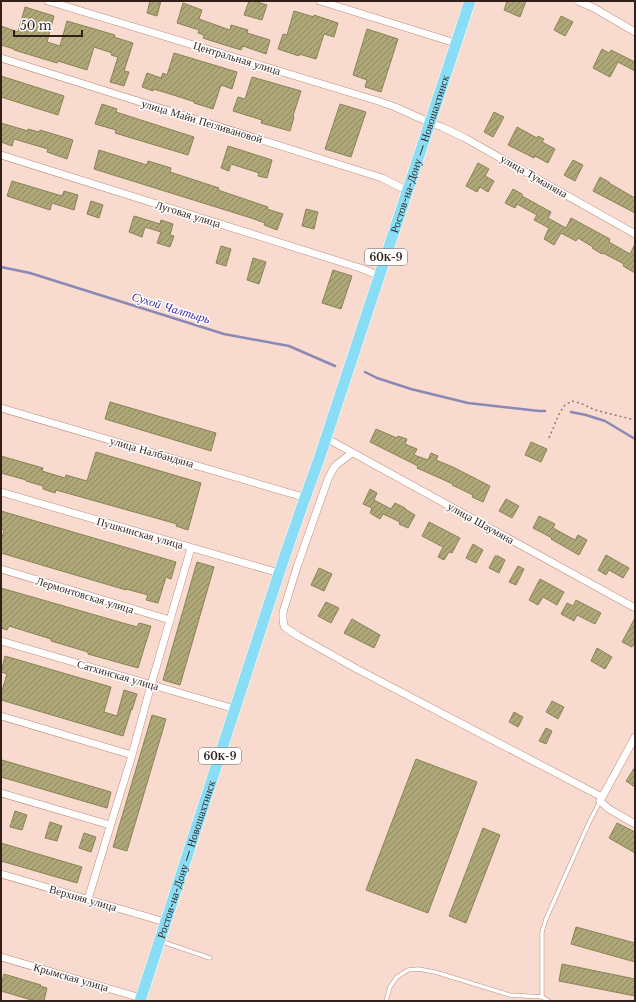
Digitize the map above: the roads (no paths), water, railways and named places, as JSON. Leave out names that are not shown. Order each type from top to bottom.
[{"type":"main road","name":"Ростов-на-Дону — Новошахтинск","points":[[140,999],[279,573],[326,438],[427,122],[449,41],[463,1]]},
{"type":"main road","name":"Ростов-на-Дону — Новошахтинск","points":[[300,512],[315,458],[402,188],[470,1]]},
{"type":"street","name":"Центральная улица","points":[[48,1],[378,101],[427,122]]},
{"type":"street","points":[[320,1],[449,41]]},
{"type":"street","points":[[578,1],[594,8],[635,32]]},
{"type":"street","name":"улица Майи Пегливановой","points":[[1,58],[382,178],[402,188]]},
{"type":"street","name":"улица Туманяна","points":[[427,122],[465,138],[635,234]]},
{"type":"street","name":"Луговая улица","points":[[1,155],[375,274]]},
{"type":"street","name":"улица Налбандяна","points":[[1,408],[303,497]]},
{"type":"street","name":"улица Шаумяна","points":[[326,438],[635,608]]},
{"type":"street","points":[[352,453],[336,465],[325,485],[283,612],[284,626],[298,636],[357,669],[601,799],[609,809],[635,824]]},
{"type":"street","name":"Пушкинская улица","points":[[1,492],[279,573]]},
{"type":"street","points":[[88,899],[132,755],[191,548]]},
{"type":"street","name":"Лермонтовская улица","points":[[1,569],[170,620]]},
{"type":"street","name":"Сатхинская улица","points":[[1,641],[235,709]]},
{"type":"street","points":[[1,716],[132,755]]},
{"type":"street","points":[[601,799],[635,737]]},
{"type":"street","points":[[1,793],[110,825]]},
{"type":"street","name":"Верхняя улица","points":[[1,874],[165,922]]},
{"type":"street","name":"Крымская улица","points":[[1,957],[140,999]]},
{"type":"lane","points":[[542,997],[542,932],[586,828],[601,799]]},
{"type":"lane","points":[[159,941],[210,958]]},
{"type":"lane","points":[[386,1001],[390,986],[397,977],[408,970],[418,969],[435,972],[510,995],[542,997],[549,1001]]},
{"type":"waterway","name":"Сухой Чалтырь","points":[[1,267],[30,273],[224,334],[289,346],[335,366]]},
{"type":"waterway","name":"Сухой Чалтырь","points":[[365,372],[377,378],[411,389],[468,403],[545,411]]},
{"type":"waterway","name":"Сухой Чалтырь","points":[[571,412],[605,421],[635,439]]}]
